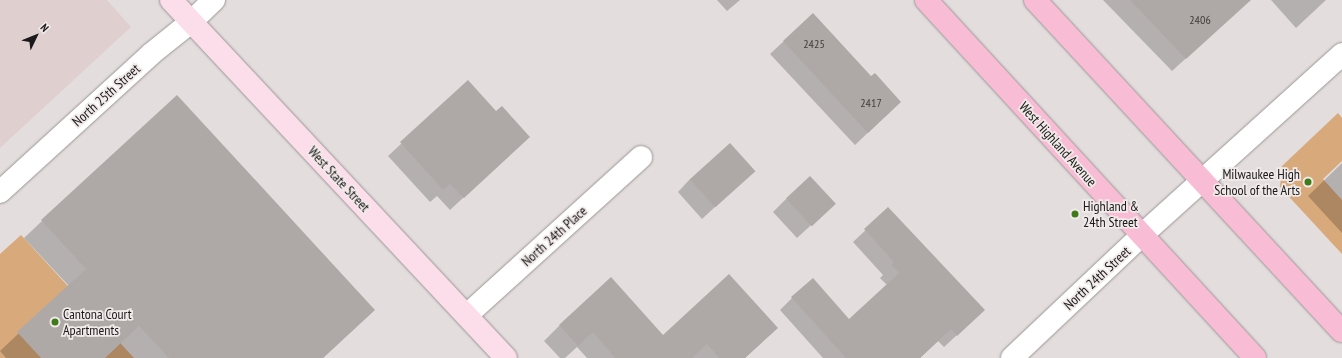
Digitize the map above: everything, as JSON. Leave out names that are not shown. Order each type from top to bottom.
[{"type":"main road","name":"West Highland Avenue","points":[[926,0],[1255,358]]},
{"type":"main road","points":[[1035,0],[1342,331]]},
{"type":"street","name":"West State Street","points":[[171,0],[506,358]]},
{"type":"street","name":"North 25th Street","points":[[0,192],[151,54],[191,22],[214,0]]},
{"type":"street","name":"North 24th Street","points":[[1012,358],[1202,180],[1342,54]]},
{"type":"street","name":"North 24th Place","points":[[467,315],[641,157]]},
{"type":"shaded area","points":[[0,0],[107,0],[131,27],[0,148]]},
{"type":"shaded area","name":"Milwaukee High School of the Arts","points":[[1338,113],[1342,118],[1342,161],[1323,179],[1342,200],[1342,254],[1280,187],[1282,166]]},
{"type":"shaded area","points":[[21,235],[134,358],[0,358],[0,254]]},
{"type":"building","points":[[1130,0],[1251,0],[1186,59]]},
{"type":"building","points":[[813,13],[871,76],[875,73],[901,102],[868,133],[783,41]]},
{"type":"building","points":[[468,80],[496,111],[502,106],[530,137],[464,198],[450,184],[443,190],[400,142]]},
{"type":"building","points":[[177,95],[375,310],[323,358],[169,358],[139,326],[105,358],[41,358],[17,332],[86,269],[41,220]]},
{"type":"building","points":[[730,143],[755,171],[715,207],[690,179]]},
{"type":"building","points":[[810,176],[836,204],[812,226],[786,199]]},
{"type":"building","points":[[888,207],[985,310],[957,336],[951,329],[920,358],[846,358],[791,297],[813,278],[849,319],[899,273],[891,265],[894,262],[864,229]]},
{"type":"building","points":[[729,274],[778,328],[745,358],[719,358],[707,344],[692,358],[615,358],[593,332],[578,346],[559,325],[611,277],[663,335]]},
{"type":"place","name":"Milwaukee High School of the Arts","points":[[1308,182]]},
{"type":"place","name":"Highland & 24th Street","points":[[1075,214]]},
{"type":"place","name":"Cantona Court Apartments","points":[[55,322]]}]
